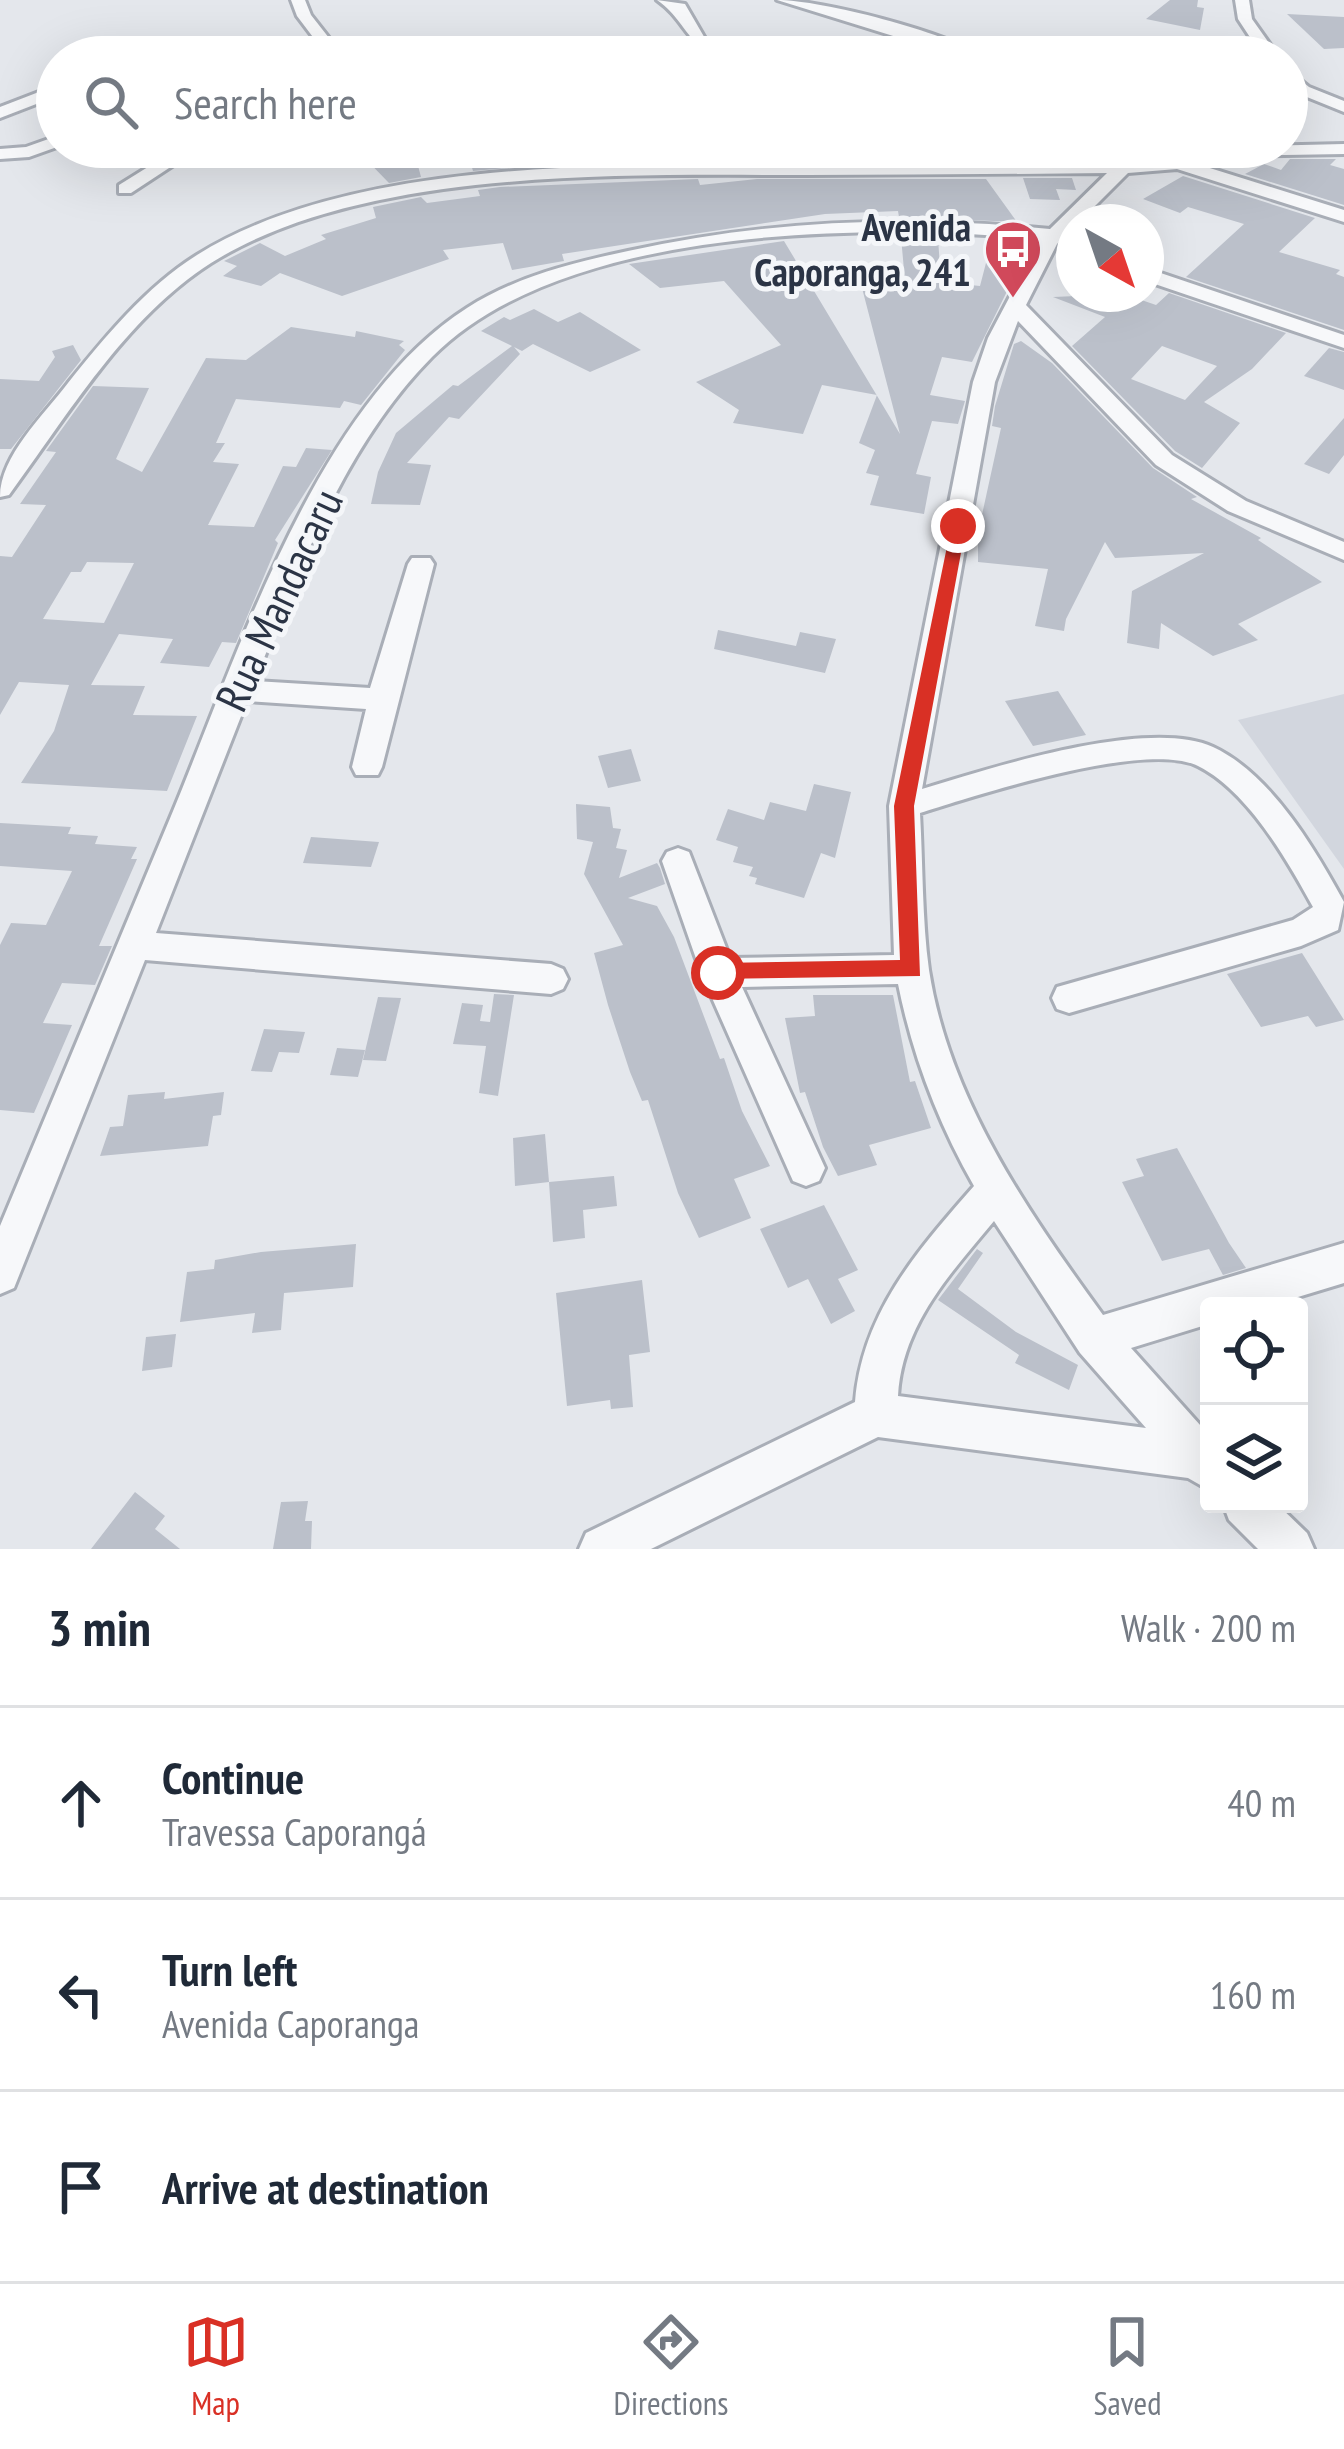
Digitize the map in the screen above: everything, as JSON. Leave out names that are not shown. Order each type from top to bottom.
[{"type":"street","points":[[298,0],[319,36]]},
{"type":"street","points":[[666,0],[680,7],[697,36]]},
{"type":"street","points":[[784,0],[917,36]]},
{"type":"street","points":[[1242,0],[1245,19],[1257,36]]},
{"type":"street","points":[[1308,92],[1344,107]]},
{"type":"street","points":[[0,112],[36,98]]},
{"type":"street","points":[[0,154],[18,155],[36,149]]},
{"type":"street","points":[[1308,149],[1344,149]]},
{"type":"street","points":[[125,189],[158,168]]},
{"type":"street","points":[[806,168],[814,170]]},
{"type":"street","points":[[0,490],[150,302],[233,242],[321,211],[421,189],[474,183],[814,170],[1123,168]]},
{"type":"street","points":[[1092,204],[1123,168]]},
{"type":"street","points":[[1191,168],[1344,216]]},
{"type":"street","points":[[300,198],[321,211]]},
{"type":"street","name":"Rua Mandacaru","points":[[0,1274],[296,544],[391,392],[449,330],[513,289],[578,266],[809,226],[932,223],[1056,242]]},
{"type":"street","points":[[1056,246],[1015,306],[984,382],[904,806],[912,969],[937,1070],[995,1190],[1095,1338],[1200,1460]]},
{"type":"street","points":[[1164,280],[1344,342]]},
{"type":"street","points":[[1015,306],[1164,460],[1237,506],[1344,552]]},
{"type":"street","points":[[367,767],[421,564]]},
{"type":"street","points":[[236,690],[371,700],[389,678]]},
{"type":"street","points":[[904,806],[1016,775],[1129,752],[1184,749],[1202,754],[1242,786],[1330,908],[1326,920],[1301,932],[1070,998]]},
{"type":"street","points":[[678,861],[718,973],[806,1168]]},
{"type":"street","points":[[135,945],[551,979]]},
{"type":"street","points":[[718,973],[912,969]]},
{"type":"street","points":[[876,1415],[880,1355],[895,1317],[995,1190]]},
{"type":"street","points":[[1095,1338],[1344,1263]]},
{"type":"street","points":[[602,1549],[876,1415],[1200,1463]]},
{"type":"street","points":[[1254,1513],[1291,1549]]},
{"type":"shaded area","points":[[1344,694],[1344,869],[1238,720]]},
{"type":"building","points":[[1170,0],[1198,0],[1197,7],[1204,8],[1200,30],[1146,19]]},
{"type":"building","points":[[1287,14],[1344,17],[1344,48],[1324,49]]},
{"type":"building","points":[[1308,159],[1336,159],[1330,165],[1344,169],[1344,205],[1245,174],[1256,168],[1308,168]]},
{"type":"building","points":[[374,168],[419,168],[421,177],[389,183]]},
{"type":"building","points":[[1183,176],[1315,218],[1279,252],[1340,270],[1336,274],[1344,277],[1344,330],[1186,277],[1244,224],[1188,207],[1180,213],[1143,199]]},
{"type":"building","points":[[1023,178],[1072,178],[1076,190],[1056,189],[1060,200],[1030,199]]},
{"type":"building","points":[[698,179],[700,185],[757,179],[986,179],[1017,222],[899,217],[898,211],[825,214],[562,254],[564,261],[512,270],[503,243],[443,250],[449,259],[342,296],[280,273],[261,286],[223,276],[237,266],[224,261],[260,243],[285,256],[326,239],[321,235],[376,218],[373,207],[421,197],[427,203],[480,196],[478,190],[500,187]]},
{"type":"building","points":[[901,237],[938,238],[941,282],[980,286],[992,240],[1031,243],[972,362],[942,357],[930,395],[965,401],[958,424],[932,421],[916,474],[931,477],[924,514],[870,505],[879,476],[866,473],[875,450],[859,443],[877,395],[900,434],[862,288],[884,292],[881,270],[904,270]]},
{"type":"building","points":[[784,241],[877,395],[822,385],[803,434],[733,423],[739,410],[696,382],[781,345],[724,281],[660,288],[629,264]]},
{"type":"building","points":[[1169,293],[1286,333],[1252,369],[1204,402],[1240,423],[1202,468],[1175,451],[1072,346],[1105,317],[1092,312],[1164,312],[1164,298]],"holes":[[[1162,346],[1217,366],[1185,400],[1131,379]]]},
{"type":"building","points":[[534,309],[558,322],[580,312],[641,350],[590,372],[533,344],[522,351],[514,347],[520,354],[459,419],[449,417],[407,463],[431,465],[420,505],[371,504],[378,472],[396,433],[453,385],[512,346],[481,331],[504,317],[510,320]]},
{"type":"building","points":[[291,327],[355,337],[356,331],[404,341],[399,345],[405,350],[361,405],[344,401],[340,408],[236,399],[216,443],[225,443],[213,462],[239,464],[208,525],[254,527],[283,466],[296,467],[306,448],[332,450],[275,540],[278,543],[236,643],[222,642],[209,667],[160,663],[173,639],[119,634],[91,685],[145,686],[133,715],[197,716],[167,791],[21,783],[54,731],[69,685],[19,682],[0,715],[0,556],[12,557],[46,505],[20,504],[56,452],[46,451],[93,386],[149,388],[116,459],[142,472],[206,358],[246,360]],"holes":[[[87,562],[134,563],[104,623],[43,619],[71,572],[81,572]]]},
{"type":"building","points":[[1021,341],[1052,363],[1153,468],[1197,497],[1191,499],[1261,538],[1258,540],[1322,582],[1238,624],[1258,640],[1213,656],[1161,623],[1159,649],[1127,643],[1132,591],[1204,553],[1115,558],[1105,542],[1064,631],[1035,626],[1048,569],[978,562],[978,533],[1001,428],[992,426],[995,406],[1014,344]]},
{"type":"building","points":[[73,345],[81,360],[11,449],[0,449],[0,379],[39,381],[55,357],[52,351]]},
{"type":"building","points":[[1329,348],[1344,352],[1344,390],[1304,376]]},
{"type":"building","points":[[1344,418],[1344,455],[1329,474],[1304,464]]},
{"type":"building","points":[[718,630],[796,646],[800,632],[836,639],[825,673],[714,649]]},
{"type":"building","points":[[1058,691],[1086,735],[1033,746],[1005,701]]},
{"type":"building","points":[[631,749],[641,781],[608,788],[598,756]]},
{"type":"building","points":[[814,784],[851,792],[835,858],[821,853],[804,898],[755,884],[757,878],[749,876],[753,867],[733,862],[738,847],[716,840],[728,809],[764,820],[770,802],[806,811]]},
{"type":"building","points":[[576,804],[610,807],[613,828],[621,829],[616,848],[627,850],[619,878],[657,863],[660,868],[665,884],[628,898],[657,906],[674,937],[720,1059],[724,1058],[742,1111],[770,1166],[734,1179],[751,1218],[699,1238],[678,1193],[648,1100],[642,1101],[630,1072],[608,1005],[594,953],[623,945],[584,874],[593,842],[577,839]]},
{"type":"building","points":[[0,823],[71,827],[68,834],[98,836],[95,844],[137,847],[131,859],[137,859],[99,946],[112,946],[95,985],[62,983],[43,1023],[72,1025],[34,1113],[0,1110],[0,945],[11,923],[46,925],[72,871],[0,866]]},
{"type":"building","points":[[311,837],[379,842],[371,867],[303,863]]},
{"type":"building","points":[[1302,953],[1344,1020],[1316,1027],[1308,1016],[1261,1027],[1227,974]]},
{"type":"building","points":[[494,994],[514,995],[498,1096],[479,1093],[486,1046],[453,1044],[462,1003],[483,1005],[480,1021],[490,1022]]},
{"type":"building","points":[[813,995],[893,995],[910,1082],[915,1081],[931,1128],[869,1145],[877,1165],[838,1176],[805,1092],[800,1093],[785,1018],[815,1016]]},
{"type":"building","points":[[378,997],[401,998],[386,1061],[363,1060]]},
{"type":"building","points":[[264,1029],[305,1032],[299,1053],[279,1052],[272,1072],[251,1071]]},
{"type":"building","points":[[337,1048],[365,1050],[358,1077],[330,1075]]},
{"type":"building","points":[[165,1092],[164,1099],[224,1092],[221,1115],[213,1116],[208,1146],[100,1156],[110,1127],[123,1126],[128,1095]]},
{"type":"building","points":[[545,1134],[549,1182],[515,1186],[513,1138]]},
{"type":"building","points":[[1177,1148],[1246,1268],[1223,1275],[1209,1249],[1162,1261],[1122,1182],[1144,1176],[1136,1159]]},
{"type":"building","points":[[614,1176],[617,1206],[583,1210],[585,1238],[553,1242],[549,1182]]},
{"type":"building","points":[[824,1205],[858,1270],[838,1279],[855,1311],[831,1324],[808,1279],[788,1288],[760,1229]]},
{"type":"building","points":[[356,1244],[353,1287],[284,1293],[281,1330],[252,1333],[255,1313],[180,1322],[187,1272],[214,1269],[215,1260],[261,1252]]},
{"type":"building","points":[[977,1249],[983,1253],[958,1289],[1016,1332],[1078,1365],[1069,1390],[1015,1363],[1019,1355],[938,1300]]},
{"type":"building","points":[[642,1280],[650,1352],[629,1355],[633,1407],[611,1409],[610,1400],[567,1406],[556,1293]]},
{"type":"building","points":[[176,1334],[172,1367],[142,1371],[146,1337]]},
{"type":"building","points":[[135,1492],[165,1516],[155,1529],[180,1549],[91,1549]]},
{"type":"building","points":[[308,1501],[305,1521],[312,1521],[311,1549],[273,1549],[281,1502]]},
{"type":"place","name":"Avenida Caporanga, 241","points":[[1013,300]]},
{"type":"route","points":[[718,973],[912,969],[904,806],[958,526]]}]
